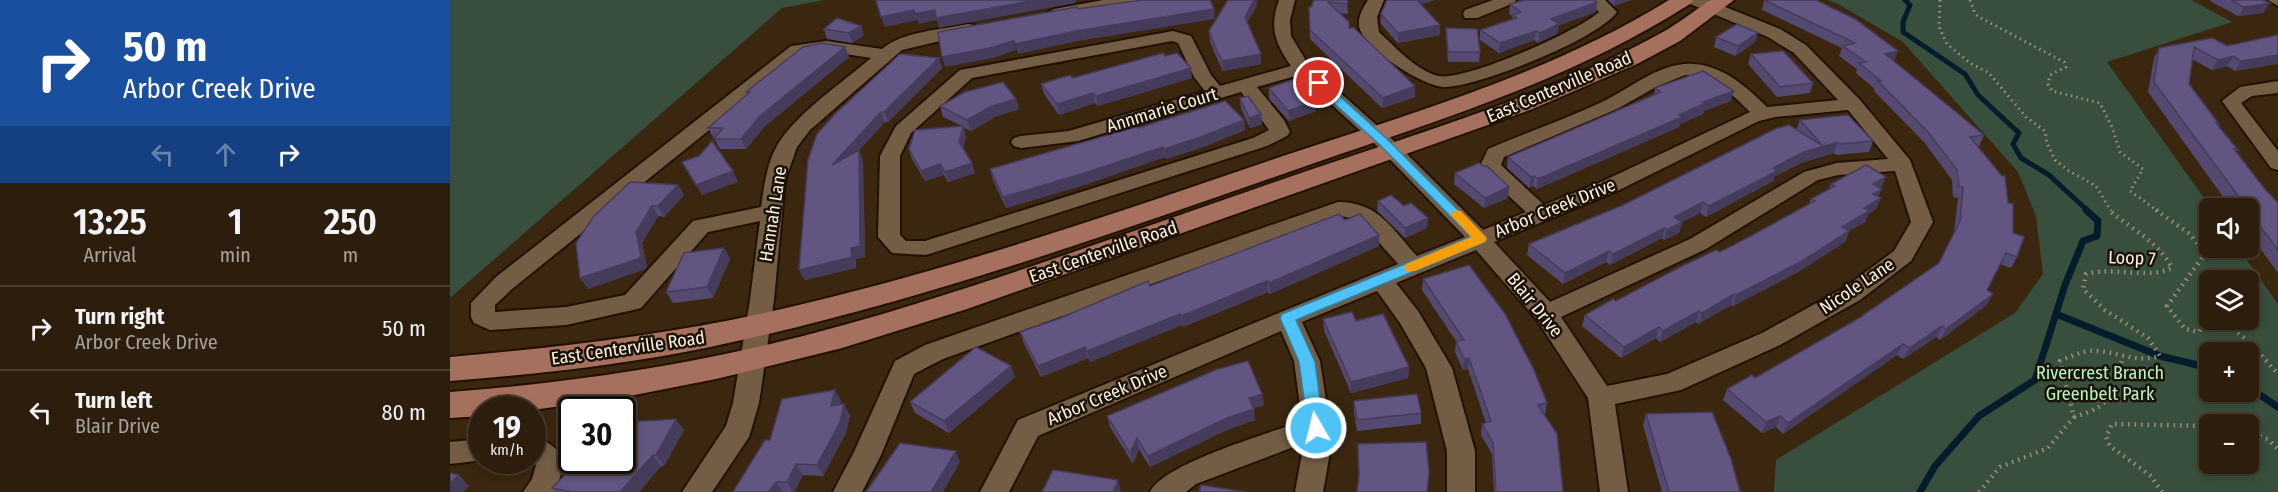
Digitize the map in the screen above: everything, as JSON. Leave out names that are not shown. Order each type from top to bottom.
[{"type":"main road","name":"East Centerville Road","points":[[450,405],[502,401],[614,386],[752,358],[842,337],[956,302],[1384,142],[1642,27],[1683,0]]},
{"type":"main road","name":"East Centerville Road","points":[[450,369],[524,363],[620,350],[758,326],[941,279],[1595,75],[1672,36],[1711,2]]},
{"type":"street","points":[[1037,17],[1130,0]]},
{"type":"street","name":"Blair Drive","points":[[1287,0],[1280,24],[1281,34],[1292,56],[1302,68],[1384,142],[1480,239],[1546,314],[1601,397],[1614,492]]},
{"type":"street","points":[[1376,0],[1367,21],[1370,33],[1413,70],[1428,79],[1443,82],[1461,81],[1524,57],[1595,25],[1609,12],[1595,0]]},
{"type":"street","points":[[1471,14],[1508,0]]},
{"type":"street","name":"Nicole Lane","points":[[1601,397],[1672,382],[1771,339],[1852,294],[1903,256],[1922,222],[1903,164],[1853,104],[1800,49],[1788,40],[1711,2]]},
{"type":"street","points":[[770,212],[701,226],[633,302],[566,316],[490,321],[483,317],[483,303],[504,283],[797,50],[826,46],[890,51],[916,40],[980,27]]},
{"type":"street","points":[[1216,93],[1203,77],[1185,40],[1173,36],[966,74],[903,130],[891,156],[889,237],[900,248],[926,248],[1260,142],[1280,132],[1277,124],[1245,85]]},
{"type":"street","name":"Hannah Lane","points":[[696,492],[739,429],[746,403],[758,326],[770,212],[779,165],[787,146],[803,126],[890,51]]},
{"type":"street","name":"Annmarie Court","points":[[1021,142],[1071,137],[1302,68]]},
{"type":"street","points":[[1542,215],[1490,166],[1495,153],[1611,104],[1671,74],[1694,69],[1720,78],[1747,97],[1763,114]]},
{"type":"street","points":[[2278,87],[2247,92],[2231,101],[2235,110],[2278,164]]},
{"type":"street","name":"Arbor Creek Drive","points":[[994,492],[1028,428],[1381,279],[1608,187],[1731,126],[1763,114],[1853,104]]},
{"type":"street","points":[[1546,314],[1698,244],[1811,176],[1837,169],[1903,164]]},
{"type":"street","points":[[847,492],[867,455],[904,368],[934,352],[1338,209],[1353,209],[1366,214],[1413,266]]},
{"type":"street","points":[[1381,279],[1409,317],[1439,368],[1461,451],[1461,492]]},
{"type":"street","points":[[1288,318],[1307,362],[1318,441],[1309,492]]},
{"type":"street","points":[[1164,492],[1186,476],[1316,428]]},
{"type":"street","points":[[450,453],[468,451]]},
{"type":"street","points":[[537,492],[544,485],[551,462],[546,457]]},
{"type":"path","name":"Loop 7","points":[[1940,0],[1939,27],[1947,44],[1970,63],[1989,73],[2026,117],[2045,131],[2049,151],[2057,165],[2096,186],[2101,191],[2102,202],[2111,213],[2140,232],[2168,257],[2172,268],[2159,274],[2101,270],[2086,274],[2083,290],[2105,310],[2148,338],[2160,356],[2148,362],[2096,350],[2075,352],[2060,361],[2074,417]]},
{"type":"path","points":[[1970,0],[1975,14],[1979,17],[2060,58],[2066,66],[2050,75],[2048,84],[2052,91],[2100,103],[2112,127],[2120,152],[2143,169],[2130,191],[2190,234],[2205,254],[2167,306],[2185,329],[2199,332],[2204,323],[2211,321],[2228,327],[2250,341],[2278,374]]},
{"type":"path","points":[[1978,492],[2000,467],[2048,448],[2074,417],[2095,412],[2110,401],[2123,356]]},
{"type":"path","points":[[2162,492],[2151,476],[2110,446],[2106,437],[2112,424],[2199,426]]},
{"type":"path","points":[[2259,436],[2269,440],[2278,449]]},
{"type":"green space","points":[[450,0],[824,0],[782,8],[450,298]]},
{"type":"green space","name":"Rivercrest Branch Greenbelt Park","points":[[1827,0],[2191,0],[2232,22],[2107,62],[2204,198],[2199,198],[2199,258],[2245,258],[2254,270],[2199,270],[2199,330],[2259,330],[2259,277],[2278,304],[2278,492],[1774,492],[1776,460],[2015,313],[2043,274],[2036,216],[2018,172],[1903,42],[1838,4]]},
{"type":"building","points":[[876,0],[1036,0],[936,18],[935,10],[915,14],[914,10],[881,17]]},
{"type":"building","points":[[1143,0],[1210,0],[1214,9],[1076,31],[1015,44],[1014,41],[942,57],[938,32],[1077,7],[1077,9]]},
{"type":"building","points":[[1228,0],[1254,0],[1245,17],[1261,54],[1222,61],[1209,31]]},
{"type":"building","points":[[1314,0],[1347,0],[1348,4],[1328,2],[1349,22],[1349,28],[1354,28],[1415,86],[1383,98],[1310,30],[1309,7]]},
{"type":"building","points":[[1387,0],[1417,0],[1440,25],[1398,33],[1381,14]]},
{"type":"building","points":[[1525,0],[1595,0],[1597,2],[1551,19],[1559,24],[1540,33],[1536,31],[1500,43],[1480,30],[1517,18],[1513,15],[1521,12],[1510,4]]},
{"type":"building","points":[[1764,0],[1816,0],[1855,19],[1898,51],[1885,54],[1984,135],[1970,137],[2001,175],[2005,176],[2008,203],[2013,204],[2013,233],[2024,237],[2017,257],[2006,253],[1987,290],[1993,294],[1946,329],[1942,326],[1909,348],[1903,344],[1788,423],[1780,416],[1766,422],[1727,389],[1752,375],[1755,378],[1856,320],[1939,263],[1960,221],[1963,187],[1959,187],[1957,170],[1928,132],[1878,81],[1881,81],[1859,63],[1866,62],[1843,46],[1855,43]]},
{"type":"building","points":[[2231,0],[2263,0],[2270,3],[2244,7]]},
{"type":"building","points":[[837,18],[861,26],[849,33],[824,29]]},
{"type":"building","points":[[1737,24],[1758,33],[1738,46],[1716,37]]},
{"type":"building","points":[[1446,28],[1477,29],[1480,52],[1448,52]]},
{"type":"building","points":[[2278,35],[2278,55],[2241,61],[2234,56],[2218,60],[2194,47],[2189,84],[2238,150],[2234,149],[2278,203],[2278,250],[2259,225],[2259,198],[2240,198],[2154,82],[2159,48],[2212,38],[2227,46]]},
{"type":"building","points":[[822,43],[845,47],[760,116],[741,139],[714,139],[723,128],[708,128],[750,92],[746,92],[803,47]]},
{"type":"building","points":[[1783,51],[1813,83],[1780,87],[1751,54]]},
{"type":"building","points":[[1163,53],[1165,56],[1177,53],[1191,68],[1096,96],[1093,93],[1057,104],[1041,84],[1070,75],[1073,78]]},
{"type":"building","points":[[900,54],[939,58],[884,112],[881,112],[832,165],[859,150],[860,246],[851,248],[852,257],[799,270],[808,160],[817,134],[835,114]]},
{"type":"building","points":[[1703,71],[1734,91],[1703,102],[1706,103],[1679,115],[1682,117],[1538,179],[1531,177],[1508,157],[1661,92],[1655,88]]},
{"type":"building","points":[[1292,80],[1315,101],[1288,111],[1269,88]]},
{"type":"building","points":[[1003,82],[1016,99],[992,106],[967,120],[940,106],[965,92]]},
{"type":"building","points":[[1248,96],[1261,114],[1249,118],[1240,98]]},
{"type":"building","points":[[1225,101],[1244,120],[1164,149],[1163,147],[1003,197],[990,169],[1138,128]]},
{"type":"building","points":[[1848,115],[1873,141],[1840,144],[1838,142],[1804,152],[1773,168],[1777,171],[1709,206],[1703,202],[1674,217],[1682,222],[1613,254],[1609,251],[1565,273],[1529,244],[1623,205],[1775,129],[1789,125],[1823,146],[1800,120]]},
{"type":"building","points":[[963,126],[959,142],[972,163],[945,172],[940,164],[921,171],[909,149],[915,130]]},
{"type":"building","points":[[712,141],[733,171],[696,185],[682,162],[699,156]]},
{"type":"building","points":[[1479,163],[1487,166],[1509,187],[1485,198],[1455,173]]},
{"type":"building","points":[[1866,165],[1886,177],[1873,184],[1882,189],[1873,194],[1881,198],[1864,208],[1869,211],[1842,227],[1849,231],[1802,261],[1734,294],[1702,313],[1699,311],[1663,331],[1659,327],[1624,347],[1585,315],[1682,266],[1716,250],[1720,252],[1749,237],[1815,201],[1811,199],[1835,186],[1831,184]]},
{"type":"building","points":[[630,182],[678,185],[658,206],[652,206],[636,232],[641,256],[638,259],[580,278],[576,243],[594,216]]},
{"type":"building","points":[[1391,195],[1404,206],[1411,203],[1428,218],[1405,228],[1378,201]]},
{"type":"building","points":[[1339,214],[1345,220],[1360,214],[1379,235],[1269,283],[1267,281],[1087,351],[1085,347],[1038,366],[1020,332],[1058,319],[1148,281],[1150,286]]},
{"type":"building","points":[[724,248],[707,287],[666,292],[684,253]]},
{"type":"building","points":[[1469,265],[1505,314],[1534,370],[1547,403],[1538,405],[1557,434],[1563,492],[1496,492],[1493,443],[1482,424],[1491,421],[1469,358],[1464,359],[1456,341],[1464,340],[1423,279]]},
{"type":"building","points":[[1352,312],[1356,321],[1383,314],[1409,367],[1351,382],[1323,319]]},
{"type":"building","points":[[976,347],[1011,366],[944,421],[910,402]]},
{"type":"building","points":[[1248,361],[1262,394],[1249,398],[1254,409],[1227,418],[1148,456],[1137,438],[1130,453],[1107,416],[1218,369]]},
{"type":"building","points":[[835,390],[831,406],[844,404],[840,422],[817,465],[796,464],[787,482],[776,482],[768,492],[733,492],[765,440],[770,440],[782,399]]},
{"type":"building","points":[[1417,394],[1421,413],[1357,420],[1354,401]]},
{"type":"building","points":[[1712,412],[1731,459],[1740,492],[1669,492],[1646,414]]},
{"type":"building","points":[[676,419],[656,455],[653,455],[620,492],[573,492],[552,488],[566,474],[636,474],[636,422]]},
{"type":"building","points":[[1426,442],[1429,472],[1427,492],[1357,492],[1358,444]]},
{"type":"building","points":[[900,443],[956,451],[931,492],[866,492]]},
{"type":"building","points":[[1053,470],[1118,480],[1113,492],[1042,492]]},
{"type":"building","points":[[450,473],[459,475],[450,483]]},
{"type":"building","points":[[1201,485],[1245,492],[1199,492]]},
{"type":"waterway","points":[[1905,0],[1910,5],[1903,22],[1903,32],[1965,74],[1978,95],[2019,133],[2013,144],[2021,158],[2049,175],[2088,211]]},
{"type":"waterway","points":[[1920,492],[1935,466],[1979,416],[2035,380],[2065,285],[2083,241],[2097,236],[2098,221],[2086,210]]},
{"type":"waterway","points":[[2056,314],[2160,356],[2199,365]]},
{"type":"waterway","points":[[2259,394],[2278,407]]},
{"type":"slow traffic","points":[[1411,267],[1480,239],[1456,214]]},
{"type":"route","points":[[1316,428],[1307,362],[1288,318],[1480,239],[1384,142],[1319,83]]}]
